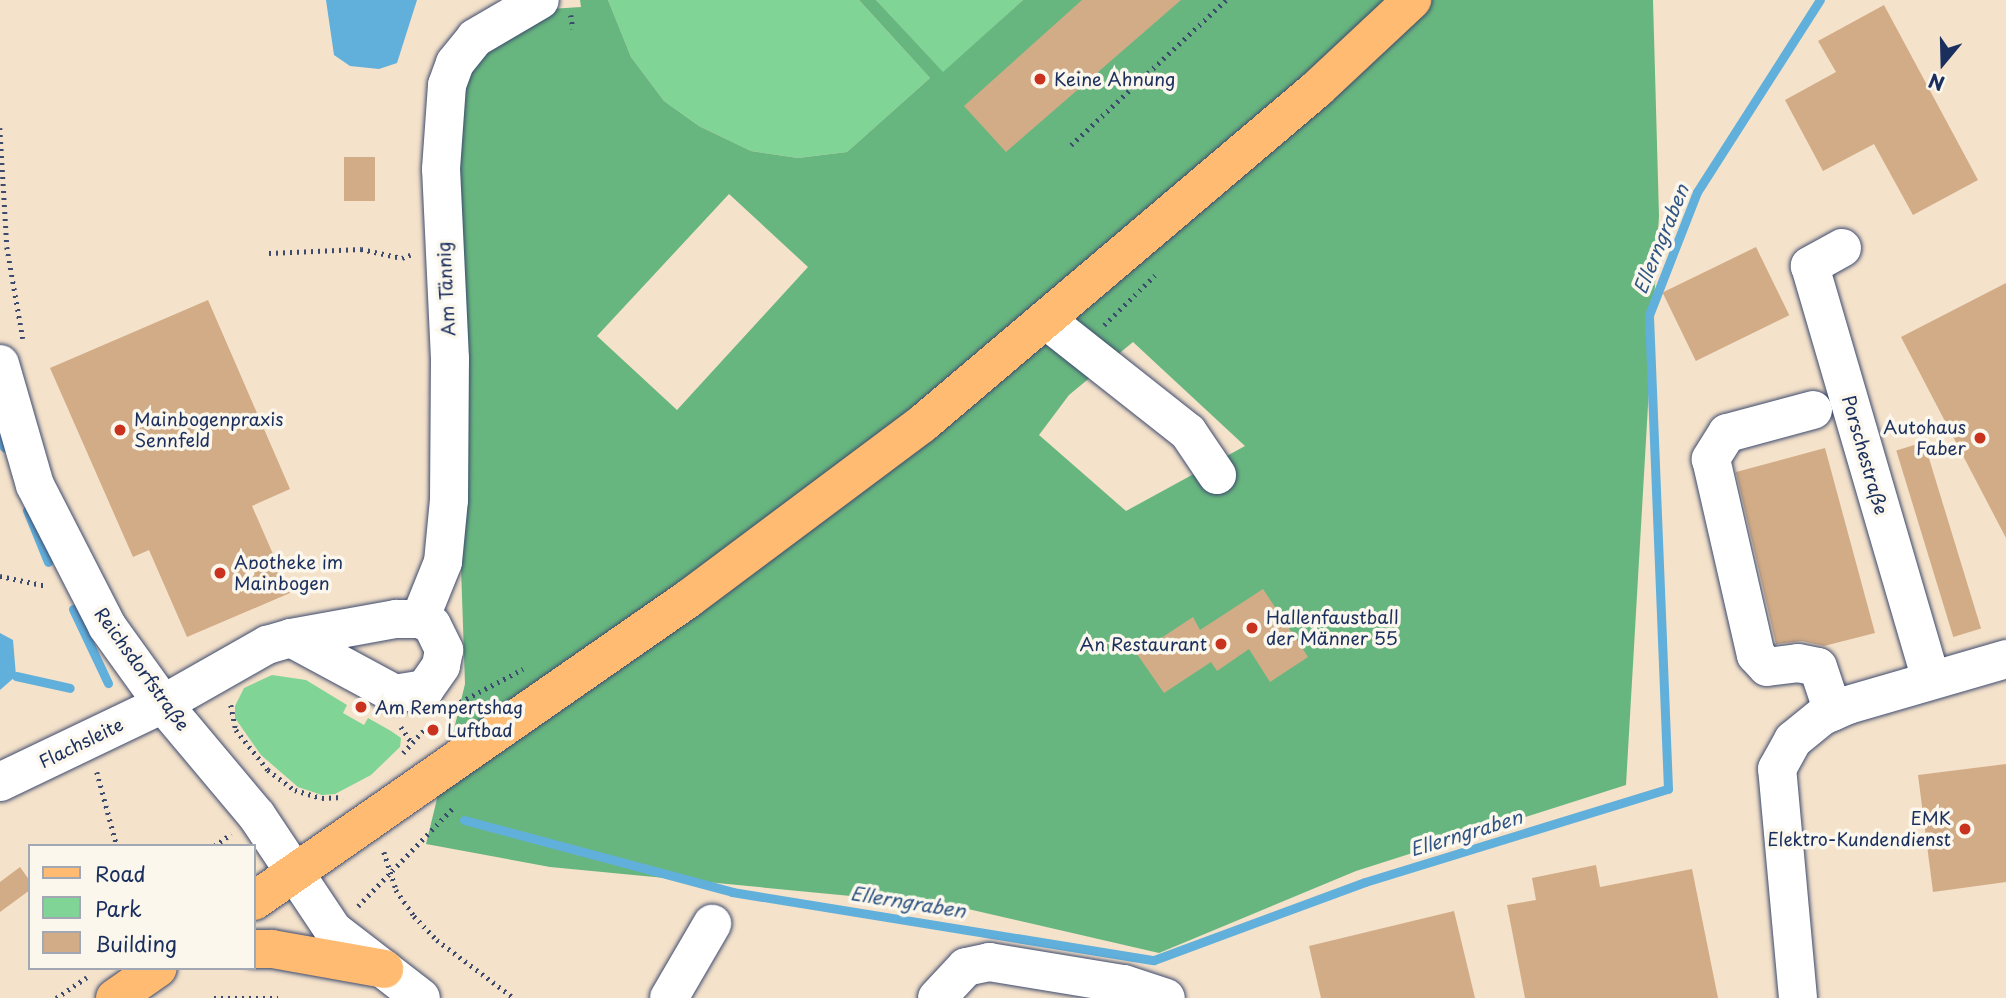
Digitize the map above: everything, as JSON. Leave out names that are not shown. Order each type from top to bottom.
[{"type":"main road","points":[[256,900],[295,873],[352,803],[699,590],[922,424],[1318,88],[1412,0]]},
{"type":"main road","points":[[256,950],[272,949],[384,970]]},
{"type":"main road","points":[[114,998],[155,970]]},
{"type":"street","name":"Am Tännig","points":[[420,619],[443,562],[449,500],[450,359],[444,242],[443,110],[455,63],[475,38],[540,0]]},
{"type":"street","name":"Porschestraße","points":[[1842,248],[1810,266],[1931,680]]},
{"type":"street","points":[[1046,320],[1188,432],[1217,475]]},
{"type":"street","name":"Reichsdorfstraße","points":[[13,358],[35,485],[83,584],[107,626],[163,704],[257,816],[333,930],[421,998]]},
{"type":"street","points":[[1813,410],[1727,433],[1711,458],[1756,655],[1767,667],[1798,663],[1818,667],[1825,676],[1833,712]]},
{"type":"street","points":[[291,638],[395,694],[409,694],[425,689],[433,680],[444,650],[432,625],[420,619]]},
{"type":"street","name":"Flachsleite","points":[[0,782],[163,704],[245,656],[291,638],[420,619]]},
{"type":"street","points":[[1798,998],[1777,769],[1793,740],[1833,712],[2006,659]]},
{"type":"street","points":[[669,998],[712,925]]},
{"type":"street","points":[[937,998],[966,967],[989,962],[1124,984],[1166,998]]},
{"type":"path","points":[[1071,145],[1226,0]]},
{"type":"path","points":[[0,128],[13,358]]},
{"type":"path","points":[[269,253],[361,248],[402,258],[444,242]]},
{"type":"path","points":[[0,576],[53,587],[83,584]]},
{"type":"path","points":[[458,704],[478,689],[536,663]]},
{"type":"path","points":[[233,695],[230,712],[236,730],[268,770],[310,796],[352,803],[388,858],[396,890],[414,916],[437,940],[514,998]]},
{"type":"path","points":[[397,760],[437,718]]},
{"type":"path","points":[[394,721],[412,743]]},
{"type":"path","points":[[86,740],[116,844]]},
{"type":"path","points":[[333,930],[458,803]]},
{"type":"path","points":[[56,998],[96,970]]},
{"type":"path","points":[[214,998],[278,998]]},
{"type":"green space","points":[[580,0],[608,0],[631,57],[664,101],[699,126],[751,151],[798,158],[847,152],[930,78],[859,0],[876,0],[943,72],[1023,0],[1653,0],[1659,216],[1626,785],[1356,871],[1159,953],[955,906],[550,867],[426,844],[465,684],[447,160],[470,63],[550,9],[581,7]],"holes":[[[729,194],[808,267],[677,410],[597,336]],[[1133,342],[1245,446],[1126,511],[1039,435],[1069,395]]]},
{"type":"green space","points":[[608,0],[859,0],[930,78],[847,152],[798,158],[751,151],[699,126],[664,101],[631,57]]},
{"type":"green space","points":[[876,0],[1023,0],[943,73]]},
{"type":"green space","points":[[272,675],[306,680],[347,705],[343,713],[364,725],[368,718],[401,738],[400,747],[371,775],[335,794],[322,795],[298,787],[261,755],[235,718],[235,706],[244,688]]},
{"type":"water","points":[[326,0],[417,0],[397,63],[379,69],[350,66],[334,55]]},
{"type":"water","points":[[0,633],[13,640],[16,676],[0,690]]},
{"type":"building","name":"Keine Ahnung","points":[[1082,0],[1181,0],[1006,152],[964,106]]},
{"type":"building","points":[[1884,5],[1978,180],[1913,215],[1874,144],[1823,171],[1785,100],[1836,72],[1818,41]]},
{"type":"building","points":[[344,157],[375,157],[375,201],[344,201]]},
{"type":"building","points":[[1756,247],[1789,315],[1696,361],[1663,293]]},
{"type":"building","name":"Autohaus Faber","points":[[2006,283],[2006,538],[1901,337]]},
{"type":"building","name":"Mainbogenpraxis Sennfeld","points":[[208,300],[290,489],[252,506],[290,593],[187,637],[149,550],[133,557],[50,368]]},
{"type":"building","points":[[1924,442],[1981,628],[1953,637],[1896,450]]},
{"type":"building","points":[[1825,448],[1875,633],[1824,646],[1802,641],[1776,644],[1736,472]]},
{"type":"building","points":[[1263,589],[1308,657],[1270,682],[1249,649],[1217,671],[1211,662],[1164,693],[1137,654],[1193,617],[1200,630]]},
{"type":"building","name":"EMK Elektro-Kundendienst","points":[[2006,764],[2006,882],[1933,892],[1918,775]]},
{"type":"building","points":[[1596,865],[1600,887],[1692,869],[1718,998],[1525,998],[1507,905],[1536,900],[1532,878]]},
{"type":"building","points":[[20,867],[28,878],[28,891],[0,912],[0,882]]},
{"type":"building","points":[[1454,911],[1475,998],[1321,998],[1309,946]]},
{"type":"waterway","name":"Ellerngraben","points":[[464,820],[732,892],[1154,960],[1365,882],[1668,789],[1649,315],[1697,192],[1820,0]]},
{"type":"waterway","points":[[0,435],[4,447]]},
{"type":"waterway","points":[[27,510],[48,562]]},
{"type":"waterway","points":[[73,609],[108,683]]},
{"type":"waterway","name":"Ellerngraben","points":[[16,676],[70,688]]},
{"type":"place","name":"Keine Ahnung","points":[[1040,79]]},
{"type":"place","name":"Mainbogenpraxis Sennfeld","points":[[120,430]]},
{"type":"place","name":"Autohaus Faber","points":[[1980,438]]},
{"type":"place","name":"Apotheke im Mainbogen","points":[[220,573]]},
{"type":"place","name":"Hallenfaustball der Männer 55","points":[[1252,628]]},
{"type":"place","name":"An Restaurant","points":[[1221,644]]},
{"type":"place","name":"Am Rempertshag","points":[[361,707]]},
{"type":"place","name":"Luftbad","points":[[433,730]]},
{"type":"place","name":"EMK Elektro-Kundendienst","points":[[1965,829]]}]
